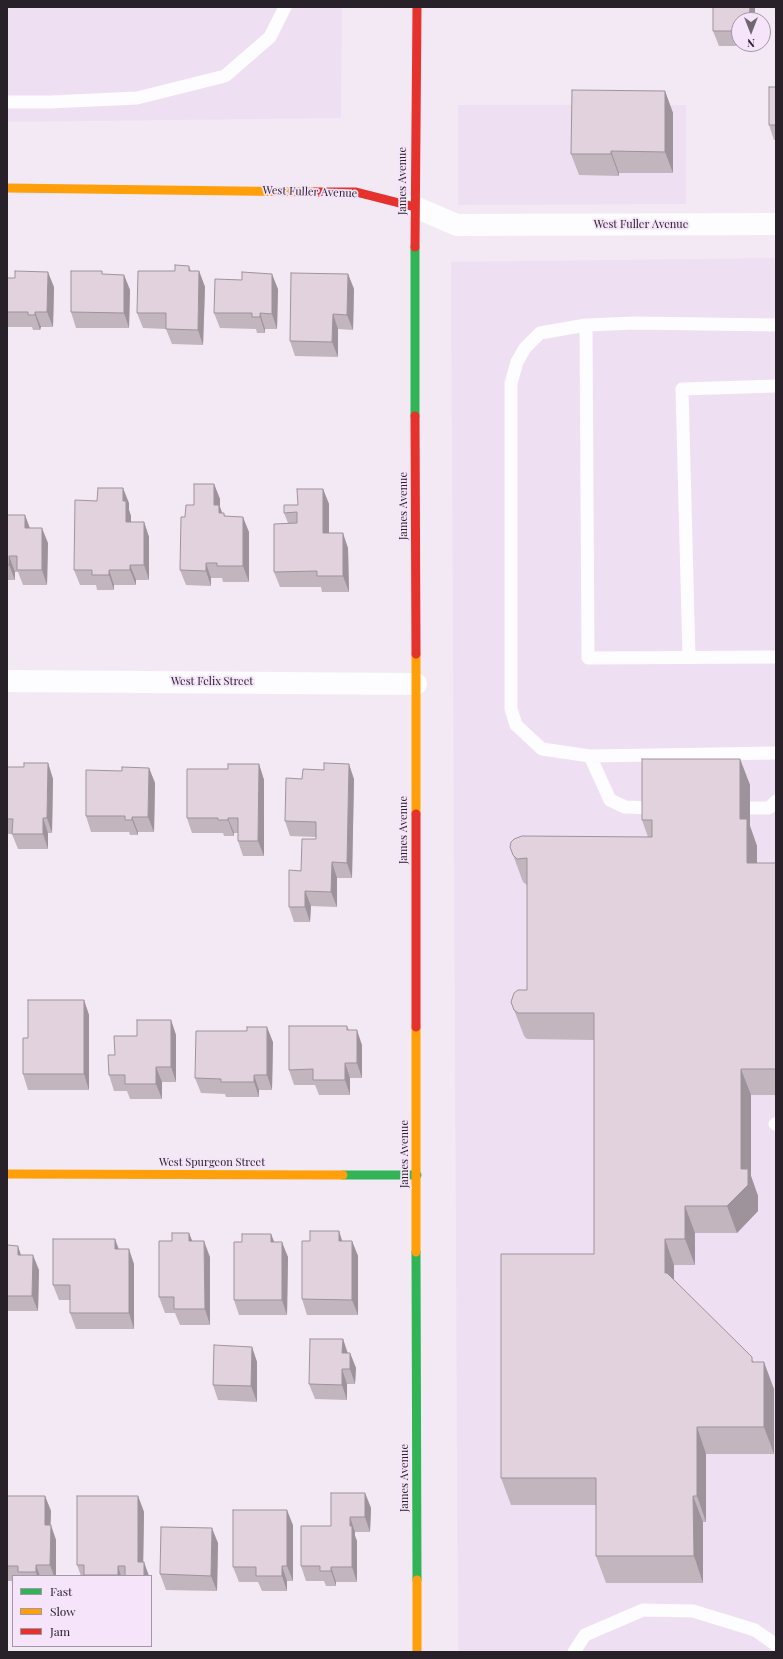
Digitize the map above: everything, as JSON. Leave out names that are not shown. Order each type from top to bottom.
[{"type":"main road","name":"James Avenue","points":[[417,7],[415,207],[418,1652]]},
{"type":"main road","name":"West Fuller Avenue","points":[[7,188],[356,192],[415,207]]},
{"type":"main road","name":"West Spurgeon Street","points":[[7,1174],[417,1175]]},
{"type":"street","name":"West Fuller Avenue","points":[[415,207],[457,225],[776,224]]},
{"type":"street","name":"West Felix Street","points":[[7,681],[416,684]]},
{"type":"lane","points":[[7,102],[50,102],[137,98],[225,76],[270,37],[285,7]]},
{"type":"lane","points":[[776,324],[635,323],[586,325],[540,333],[525,348],[517,362],[511,383],[511,709],[516,726],[542,749],[590,756],[776,753]]},
{"type":"lane","points":[[586,325],[588,658],[776,657]]},
{"type":"lane","points":[[689,657],[682,389],[776,386]]},
{"type":"lane","points":[[590,756],[610,800],[625,807],[652,808]]},
{"type":"lane","points":[[750,808],[769,808],[776,801]]},
{"type":"lane","points":[[574,1652],[585,1634],[643,1610],[693,1611],[755,1630],[776,1645]]},
{"type":"shaded area","points":[[7,7],[342,7],[341,118],[7,122]]},
{"type":"shaded area","points":[[458,105],[686,105],[686,204],[458,205]]},
{"type":"shaded area","points":[[776,258],[776,1652],[458,1652],[451,262]]},
{"type":"building","points":[[713,7],[750,7],[750,12],[731,12],[731,31],[713,31]]},
{"type":"building","points":[[769,87],[776,87],[776,125],[769,125]]},
{"type":"building","points":[[572,90],[665,91],[665,152],[611,151],[611,154],[571,154]]},
{"type":"building","points":[[175,265],[189,266],[189,271],[199,271],[198,330],[166,329],[166,313],[137,313],[138,271],[175,271]]},
{"type":"building","points":[[15,271],[48,272],[47,312],[35,312],[35,315],[28,315],[28,312],[7,312],[7,278],[15,278]]},
{"type":"building","points":[[71,271],[102,271],[102,274],[124,275],[124,313],[71,312]]},
{"type":"building","points":[[242,272],[272,274],[272,314],[260,313],[260,317],[252,317],[252,313],[214,313],[215,279],[242,280]]},
{"type":"building","points":[[291,273],[348,274],[347,315],[333,314],[332,342],[290,341]]},
{"type":"building","points":[[194,484],[214,484],[214,505],[219,505],[219,513],[224,513],[224,516],[243,517],[243,566],[217,566],[217,563],[206,563],[206,571],[180,570],[181,517],[185,517],[186,505],[194,505]]},
{"type":"building","points":[[98,488],[123,488],[123,501],[126,501],[126,522],[144,522],[144,565],[130,565],[130,570],[109,570],[109,575],[92,575],[92,570],[74,570],[75,500],[97,501]]},
{"type":"building","points":[[297,489],[323,489],[323,533],[343,533],[343,576],[317,576],[317,571],[274,572],[274,524],[297,523],[297,512],[284,513],[284,505],[298,505]]},
{"type":"building","points":[[7,515],[25,515],[25,528],[42,528],[42,570],[17,570],[17,556],[9,556],[9,565],[7,565]]},
{"type":"building","points":[[642,759],[740,759],[740,819],[747,819],[747,863],[776,863],[776,1069],[741,1069],[741,1169],[748,1169],[748,1185],[727,1206],[685,1206],[685,1239],[665,1239],[665,1273],[667,1273],[752,1357],[752,1362],[764,1362],[764,1427],[697,1427],[697,1496],[693,1496],[694,1556],[596,1556],[596,1478],[501,1478],[501,1254],[594,1254],[594,1013],[518,1013],[514,1010],[511,1002],[514,993],[518,990],[527,990],[527,858],[517,859],[513,855],[510,847],[511,842],[514,839],[522,836],[652,837],[652,820],[642,820]]},
{"type":"building","points":[[24,763],[48,763],[47,818],[43,818],[43,834],[12,834],[13,819],[7,819],[7,767],[24,767]]},
{"type":"building","points":[[324,763],[349,764],[347,863],[332,862],[331,892],[305,891],[305,907],[289,907],[289,870],[301,871],[302,839],[316,839],[316,822],[285,821],[286,778],[302,779],[303,769],[324,770]]},
{"type":"building","points":[[228,764],[259,764],[258,841],[238,841],[238,818],[218,820],[218,818],[187,818],[187,769],[228,769]]},
{"type":"building","points":[[122,767],[149,768],[148,817],[132,817],[132,820],[125,820],[125,816],[86,816],[86,770],[122,771]]},
{"type":"building","points":[[28,1000],[84,1000],[84,1074],[23,1074],[23,1038],[28,1038]]},
{"type":"building","points":[[137,1020],[171,1020],[171,1067],[156,1067],[156,1084],[125,1084],[125,1075],[109,1075],[108,1055],[115,1055],[114,1036],[137,1036]]},
{"type":"building","points":[[289,1026],[347,1026],[347,1030],[357,1030],[357,1063],[345,1063],[345,1080],[313,1080],[313,1069],[289,1070]]},
{"type":"building","points":[[247,1027],[267,1027],[267,1075],[254,1075],[254,1082],[221,1082],[221,1079],[195,1078],[196,1031],[247,1031]]},
{"type":"building","points":[[310,1231],[339,1231],[339,1241],[352,1241],[352,1300],[302,1299],[302,1241],[310,1241]]},
{"type":"building","points":[[172,1233],[189,1233],[189,1241],[204,1241],[205,1309],[174,1309],[174,1297],[159,1297],[159,1241],[172,1241]]},
{"type":"building","points":[[242,1234],[271,1234],[271,1242],[282,1242],[282,1300],[234,1300],[234,1242],[242,1242]]},
{"type":"building","points":[[53,1239],[115,1239],[115,1249],[129,1249],[129,1313],[70,1313],[70,1285],[53,1285]]},
{"type":"building","points":[[7,1245],[18,1246],[18,1255],[33,1255],[32,1296],[7,1296]]},
{"type":"building","points":[[310,1339],[343,1339],[342,1353],[350,1353],[350,1369],[342,1369],[342,1385],[309,1384]]},
{"type":"building","points":[[214,1345],[252,1347],[251,1386],[213,1385]]},
{"type":"building","points":[[331,1493],[365,1493],[365,1517],[350,1517],[350,1526],[352,1526],[352,1567],[331,1567],[331,1571],[320,1571],[320,1566],[301,1566],[301,1526],[331,1526]]},
{"type":"building","points":[[7,1496],[45,1496],[45,1525],[51,1525],[50,1565],[36,1565],[36,1572],[18,1572],[18,1566],[7,1566]]},
{"type":"building","points":[[77,1496],[138,1496],[138,1562],[144,1562],[144,1575],[125,1575],[125,1566],[118,1566],[118,1575],[84,1575],[84,1565],[77,1565]]},
{"type":"building","points":[[233,1510],[287,1510],[287,1566],[282,1566],[282,1576],[256,1576],[256,1567],[233,1567]]},
{"type":"building","points":[[161,1527],[212,1528],[211,1576],[160,1574]]},
{"type":"traffic: fast","points":[[415,247],[415,416]]},
{"type":"traffic: fast","points":[[343,1175],[417,1175]]},
{"type":"traffic: fast","points":[[416,1252],[417,1580]]},
{"type":"traffic: slow","points":[[7,188],[315,192]]},
{"type":"traffic: slow","points":[[416,654],[416,814]]},
{"type":"traffic: slow","points":[[416,1027],[416,1252]]},
{"type":"traffic: slow","points":[[7,1174],[343,1175]]},
{"type":"traffic: slow","points":[[417,1580],[417,1652]]},
{"type":"traffic: jam","points":[[415,247],[417,7]]},
{"type":"traffic: jam","points":[[315,192],[356,192],[415,207]]},
{"type":"traffic: jam","points":[[415,416],[416,654]]},
{"type":"traffic: jam","points":[[416,814],[416,1027]]}]
